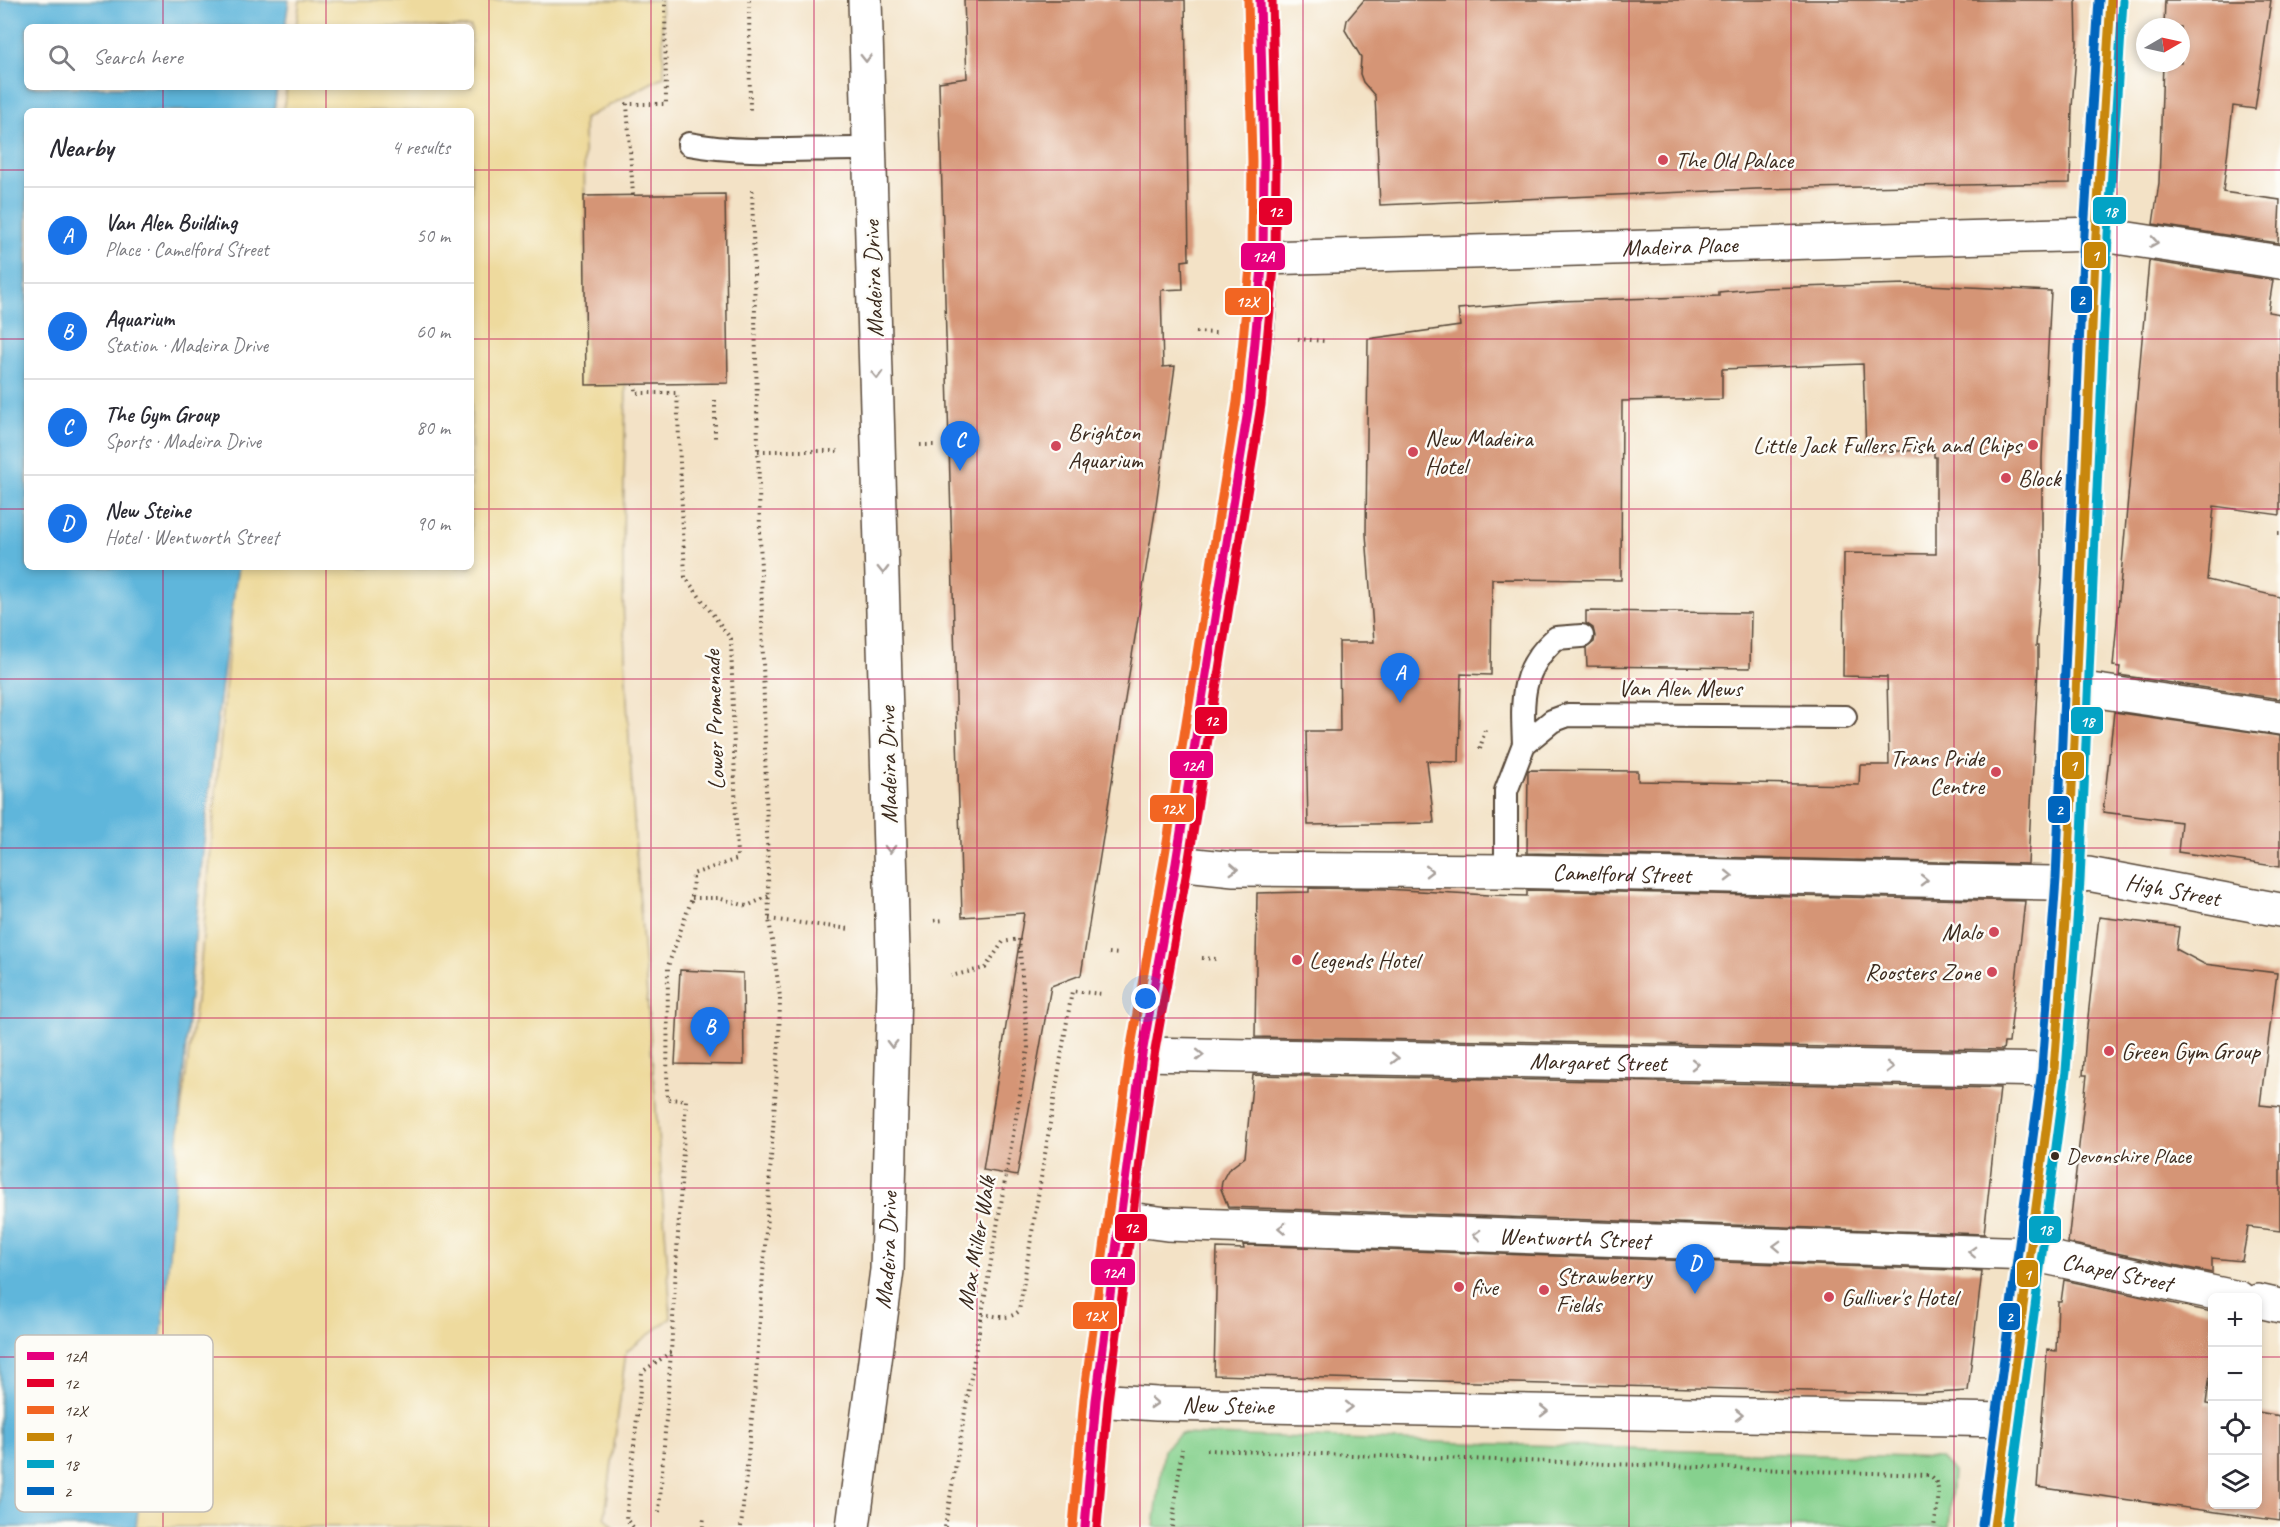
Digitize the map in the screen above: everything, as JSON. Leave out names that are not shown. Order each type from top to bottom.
[{"type":"main road","points":[[1085,1527],[1096,1400],[1142,1054],[1176,863],[1249,404],[1263,258],[1264,116],[1260,0]]},
{"type":"main road","points":[[1994,1527],[2054,1070],[2068,880],[2096,234],[2111,0]]},
{"type":"street","name":"Madeira Drive","points":[[853,1527],[887,1270],[894,986],[865,0]]},
{"type":"street","name":"Madeira Place","points":[[1263,258],[2096,234],[2280,262]]},
{"type":"street","points":[[2077,688],[2280,718]]},
{"type":"street","name":"Camelford Street","points":[[1176,863],[1234,869],[1506,871],[2052,883],[2068,880]]},
{"type":"street","name":"High Street","points":[[2068,880],[2088,874],[2280,910]]},
{"type":"street","name":"Margaret Street","points":[[1142,1054],[2054,1070]]},
{"type":"street","name":"Wentworth Street","points":[[1121,1218],[1167,1224],[2031,1254]]},
{"type":"street","name":"Chapel Street","points":[[2031,1254],[2215,1293]]},
{"type":"street","points":[[2262,1302],[2280,1306]]},
{"type":"street","name":"New Steine","points":[[1096,1400],[1157,1404],[2007,1420]]},
{"type":"lane","points":[[689,144],[724,150],[751,151],[868,149]]},
{"type":"lane","name":"Van Alen Mews","points":[[1506,871],[1508,839],[1506,791],[1524,744],[1522,701],[1527,677],[1536,660],[1556,638],[1582,636]]},
{"type":"lane","name":"Van Alen Mews","points":[[1524,744],[1552,721],[1568,715],[1845,717]]},
{"type":"path","points":[[633,195],[627,104],[666,104],[665,0]]},
{"type":"path","points":[[741,1527],[756,1376],[780,998],[769,919],[749,0]]},
{"type":"path","name":"Lower Promenade","points":[[635,384],[636,393],[677,393],[685,577],[731,639],[737,859],[693,874],[693,898],[669,966],[667,1099],[687,1100],[671,1352]]},
{"type":"path","points":[[715,400],[715,442]]},
{"type":"path","points":[[693,898],[718,898],[747,906],[769,896]]},
{"type":"path","name":"Max Miller Walk","points":[[945,1527],[1028,1048],[1019,939],[1003,942],[985,968],[951,976]]},
{"type":"path","points":[[982,1314],[1005,1318],[1019,1311],[1072,991],[1102,994]]},
{"type":"path","points":[[659,1512],[671,1352]]},
{"type":"path","points":[[633,1527],[626,1519],[642,1372],[671,1352]]},
{"type":"path","points":[[1172,1527],[1180,1449],[1191,1450]]},
{"type":"path","points":[[1203,1450],[1929,1475],[1936,1478],[1938,1485],[1934,1527]]},
{"type":"path","points":[[703,1527],[704,1516]]},
{"type":"green space","points":[[1180,1434],[1940,1458],[1953,1471],[1949,1527],[1154,1527],[1164,1449]]},
{"type":"sand","points":[[300,0],[661,0],[664,76],[584,119],[586,384],[626,384],[623,567],[628,715],[671,1318],[626,1352],[605,1517],[614,1527],[125,1527],[127,1512],[213,1512],[213,1335],[151,1335],[200,971],[236,570],[474,570],[474,108],[284,108],[286,90],[474,90],[474,24],[296,24]]},
{"type":"water","points":[[0,0],[289,0],[285,24],[24,24],[24,90],[277,90],[274,108],[24,108],[24,570],[238,570],[214,745],[205,834],[161,1335],[15,1335],[15,1512],[138,1512],[136,1527],[0,1527]]},
{"type":"building","name":"Brighton Aquarium","points":[[964,0],[1185,0],[1189,260],[1182,261],[1183,289],[1161,290],[1163,367],[1175,366],[1155,512],[1081,975],[1051,986],[1017,1176],[983,1170],[1024,913],[962,917],[939,82],[967,78]]},
{"type":"building","points":[[1364,0],[2076,0],[2077,43],[2070,183],[1756,189],[1380,205],[1375,96],[1363,82],[1360,74],[1361,57],[1345,30],[1347,20]]},
{"type":"building","points":[[2165,0],[2271,0],[2255,109],[2233,106],[2223,192],[2280,200],[2278,243],[2153,224],[2159,183],[2163,72],[2190,72],[2190,18],[2164,18]]},
{"type":"building","points":[[725,194],[728,383],[586,385],[584,196]]},
{"type":"building","points":[[2149,261],[2273,280],[2268,312],[2280,314],[2280,515],[2214,506],[2207,580],[2280,597],[2280,699],[2119,675],[2120,667],[2113,666]]},
{"type":"building","points":[[1908,284],[2051,291],[2042,458],[2042,570],[2036,646],[2038,646],[2038,668],[2028,864],[1527,853],[1528,770],[1638,771],[1638,781],[1859,785],[1860,765],[1889,765],[1887,677],[1843,676],[1844,553],[1936,554],[1936,457],[1934,457],[1934,450],[1866,452],[1863,364],[1722,369],[1722,399],[1622,401],[1621,580],[1492,579],[1491,675],[1461,674],[1459,762],[1427,761],[1434,823],[1308,825],[1306,731],[1340,731],[1339,642],[1374,642],[1366,534],[1368,339],[1460,326],[1458,309],[1559,301],[1719,296],[1719,292],[1764,288]]},
{"type":"building","points":[[1586,611],[1751,613],[1750,668],[1587,666],[1586,648],[1594,642],[1595,636],[1593,628],[1586,623]]},
{"type":"building","points":[[2114,712],[2280,736],[2280,867],[2178,852],[2181,822],[2103,812]]},
{"type":"building","points":[[1309,888],[1527,896],[1527,890],[2025,901],[2009,1043],[2004,1043],[2003,1050],[1255,1037],[1257,893],[1309,892]]},
{"type":"building","points":[[2099,917],[2179,927],[2176,949],[2204,964],[2277,973],[2260,1105],[2280,1107],[2280,1231],[2248,1227],[2242,1261],[2212,1258],[2212,1273],[2068,1243],[2087,1075],[2083,1075],[2086,1035]]},
{"type":"building","points":[[680,970],[743,973],[744,1065],[675,1064]]},
{"type":"building","points":[[1253,1075],[2000,1088],[1984,1234],[1228,1207],[1221,1189],[1222,1181],[1228,1170],[1245,1157]]},
{"type":"building","points":[[1243,1245],[1982,1271],[1968,1391],[1921,1394],[1214,1375],[1217,1248],[1244,1249]]},
{"type":"building","points":[[2064,1280],[2208,1311],[2206,1404],[2208,1404],[2208,1509],[2262,1509],[2262,1413],[2280,1416],[2280,1521],[2037,1487],[2047,1350],[2056,1351],[2058,1302],[2061,1302]]},
{"type":"transit line","name":"12X","points":[[1073,1526],[1084,1398],[1130,1052],[1164,861],[1237,402],[1251,257],[1252,161],[1248,0]]},
{"type":"transit line","name":"12A","points":[[1085,1527],[1096,1400],[1142,1054],[1176,863],[1249,404],[1263,257],[1264,161],[1260,0]]},
{"type":"transit line","name":"12","points":[[1097,1527],[1108,1401],[1154,1056],[1188,865],[1261,405],[1275,257],[1276,161],[1272,0]]},
{"type":"transit line","name":"2","points":[[1982,1525],[2042,1069],[2056,879],[2084,233],[2099,0]]},
{"type":"transit line","name":"1","points":[[1994,1527],[2054,1070],[2068,880],[2096,234],[2111,0]]},
{"type":"transit line","name":"18","points":[[2006,1527],[2066,1071],[2080,881],[2108,235],[2123,1]]},
{"type":"place","name":"The Old Palace","points":[[1663,160]]},
{"type":"place","name":"Little Jack Fullers Fish and Chips","points":[[2033,445]]},
{"type":"place","name":"Brighton Aquarium","points":[[1056,446]]},
{"type":"place","name":"New Madeira Hotel","points":[[1413,452]]},
{"type":"place","name":"The Gym Group","points":[[960,471]]},
{"type":"place","name":"Block","points":[[2006,478]]},
{"type":"place","name":"Van Alen Building","points":[[1400,703]]},
{"type":"place","name":"Trans Pride Centre","points":[[1996,772]]},
{"type":"place","name":"Malo","points":[[1994,932]]},
{"type":"place","name":"Legends Hotel","points":[[1297,960]]},
{"type":"place","name":"Roosters Zone","points":[[1992,972]]},
{"type":"place","name":"Green Gym Group","points":[[2109,1051]]},
{"type":"place","name":"Aquarium","points":[[710,1057]]},
{"type":"place","name":"Devonshire Place","points":[[2055,1156]]},
{"type":"place","name":"five","points":[[1459,1287]]},
{"type":"place","name":"Strawberry Fields","points":[[1544,1290]]},
{"type":"place","name":"New Steine","points":[[1695,1294]]},
{"type":"place","name":"Gulliver's Hotel","points":[[1829,1297]]}]
